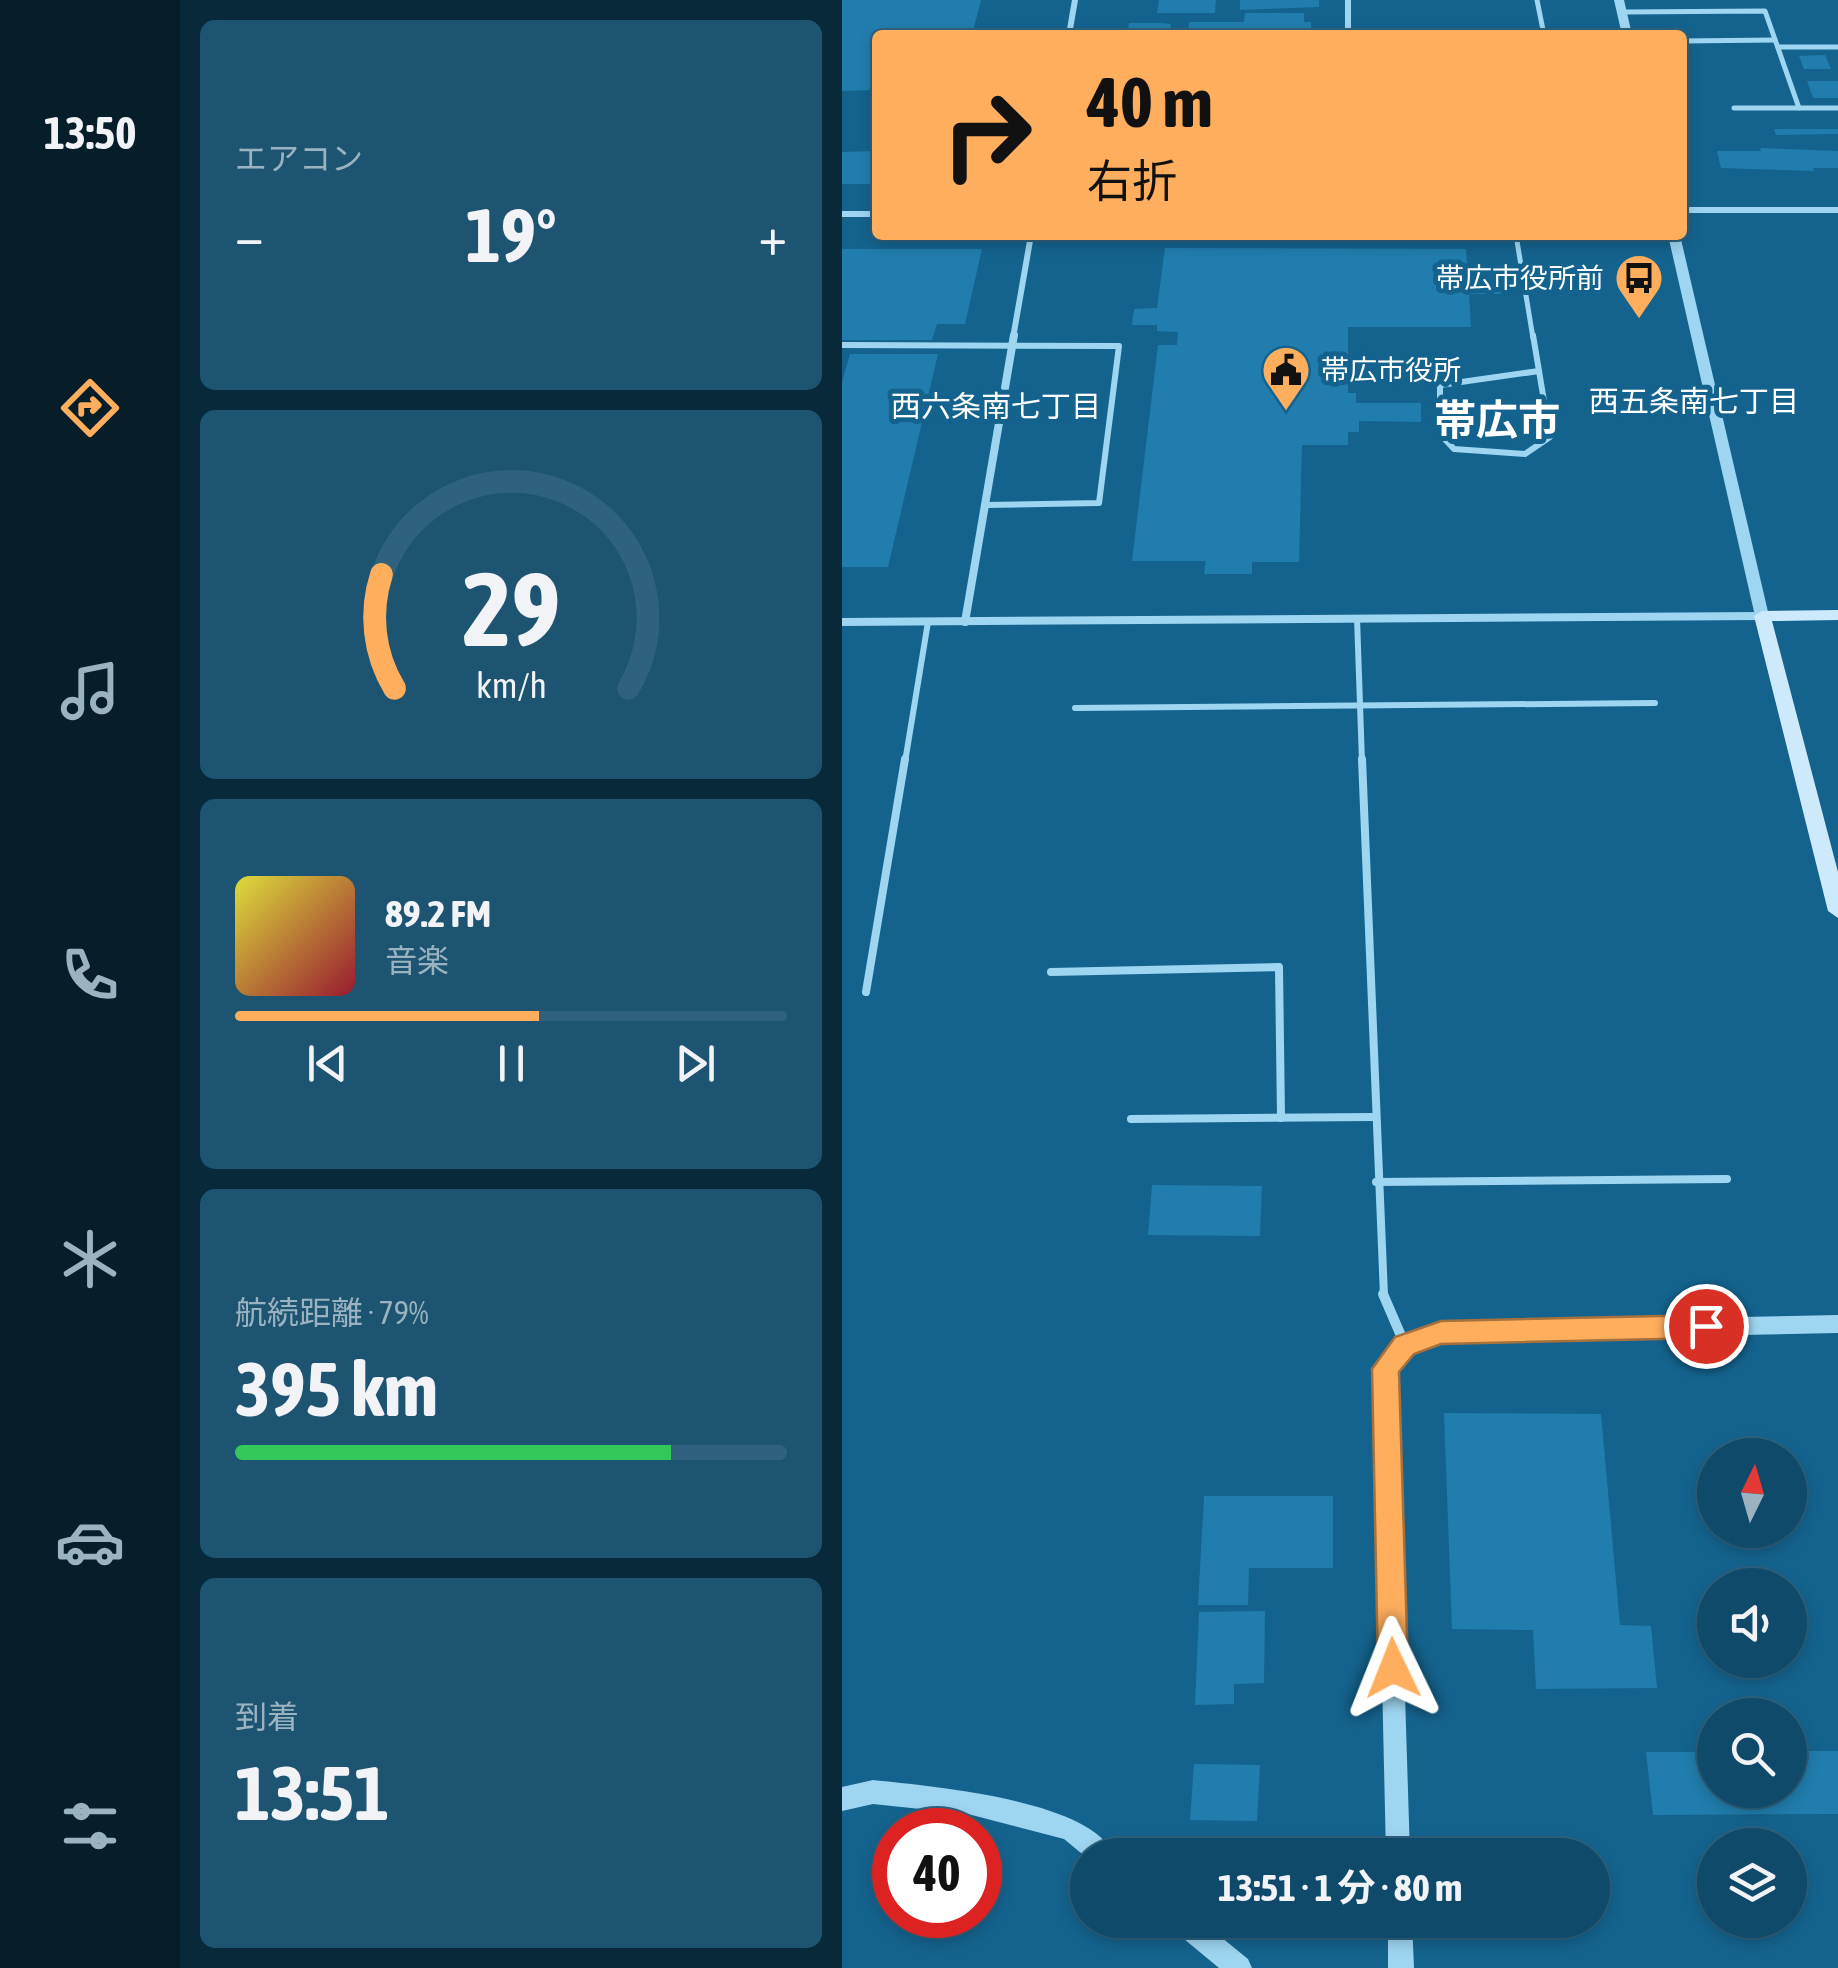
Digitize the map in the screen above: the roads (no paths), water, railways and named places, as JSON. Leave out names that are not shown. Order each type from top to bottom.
[{"type":"main road","points":[[1838,615],[1762,616],[1838,912]]},
{"type":"street","points":[[1070,30],[1075,0]]},
{"type":"street","points":[[1348,0],[1348,30]]},
{"type":"street","points":[[1687,210],[1838,210]]},
{"type":"street","points":[[842,214],[872,214]]},
{"type":"street","points":[[965,622],[1029,240]]},
{"type":"street","points":[[842,622],[1762,616],[1675,240]]},
{"type":"street","points":[[1398,1838],[1385,1369],[1405,1346],[1441,1332],[1838,1324]]},
{"type":"street","points":[[842,1799],[873,1792],[968,1802],[1070,1829],[1081,1838]]},
{"type":"street","points":[[1203,1938],[1239,1968]]},
{"type":"street","points":[[1400,1938],[1401,1968]]},
{"type":"lane","points":[[1538,0],[1543,30]]},
{"type":"lane","points":[[1621,6],[1765,11],[1799,108]]},
{"type":"lane","points":[[1687,40],[1775,40]]},
{"type":"lane","points":[[1778,48],[1838,47]]},
{"type":"lane","points":[[1734,108],[1838,108]]},
{"type":"lane","points":[[1517,240],[1550,437],[1525,454],[1454,449],[1440,434],[1440,385],[1539,372]]},
{"type":"lane","points":[[842,346],[1119,346],[1099,503],[984,505]]},
{"type":"lane","points":[[1358,618],[1381,1289],[1405,1346]]},
{"type":"lane","points":[[866,992],[928,622]]},
{"type":"lane","points":[[1074,708],[1656,703]]},
{"type":"lane","points":[[1051,972],[1279,967],[1281,1118]]},
{"type":"lane","points":[[1131,1119],[1374,1117]]},
{"type":"lane","points":[[1376,1182],[1727,1178]]},
{"type":"place","name":"帯広市役所前","points":[[1639,320]]},
{"type":"place","name":"帯広市役所","points":[[1286,412]]},
{"type":"district","name":"西五条南七丁目","points":[[1694,401]]},
{"type":"district","name":"西六条南七丁目","points":[[996,406]]},
{"type":"district","name":"帯広市","points":[[1497,420]]}]
